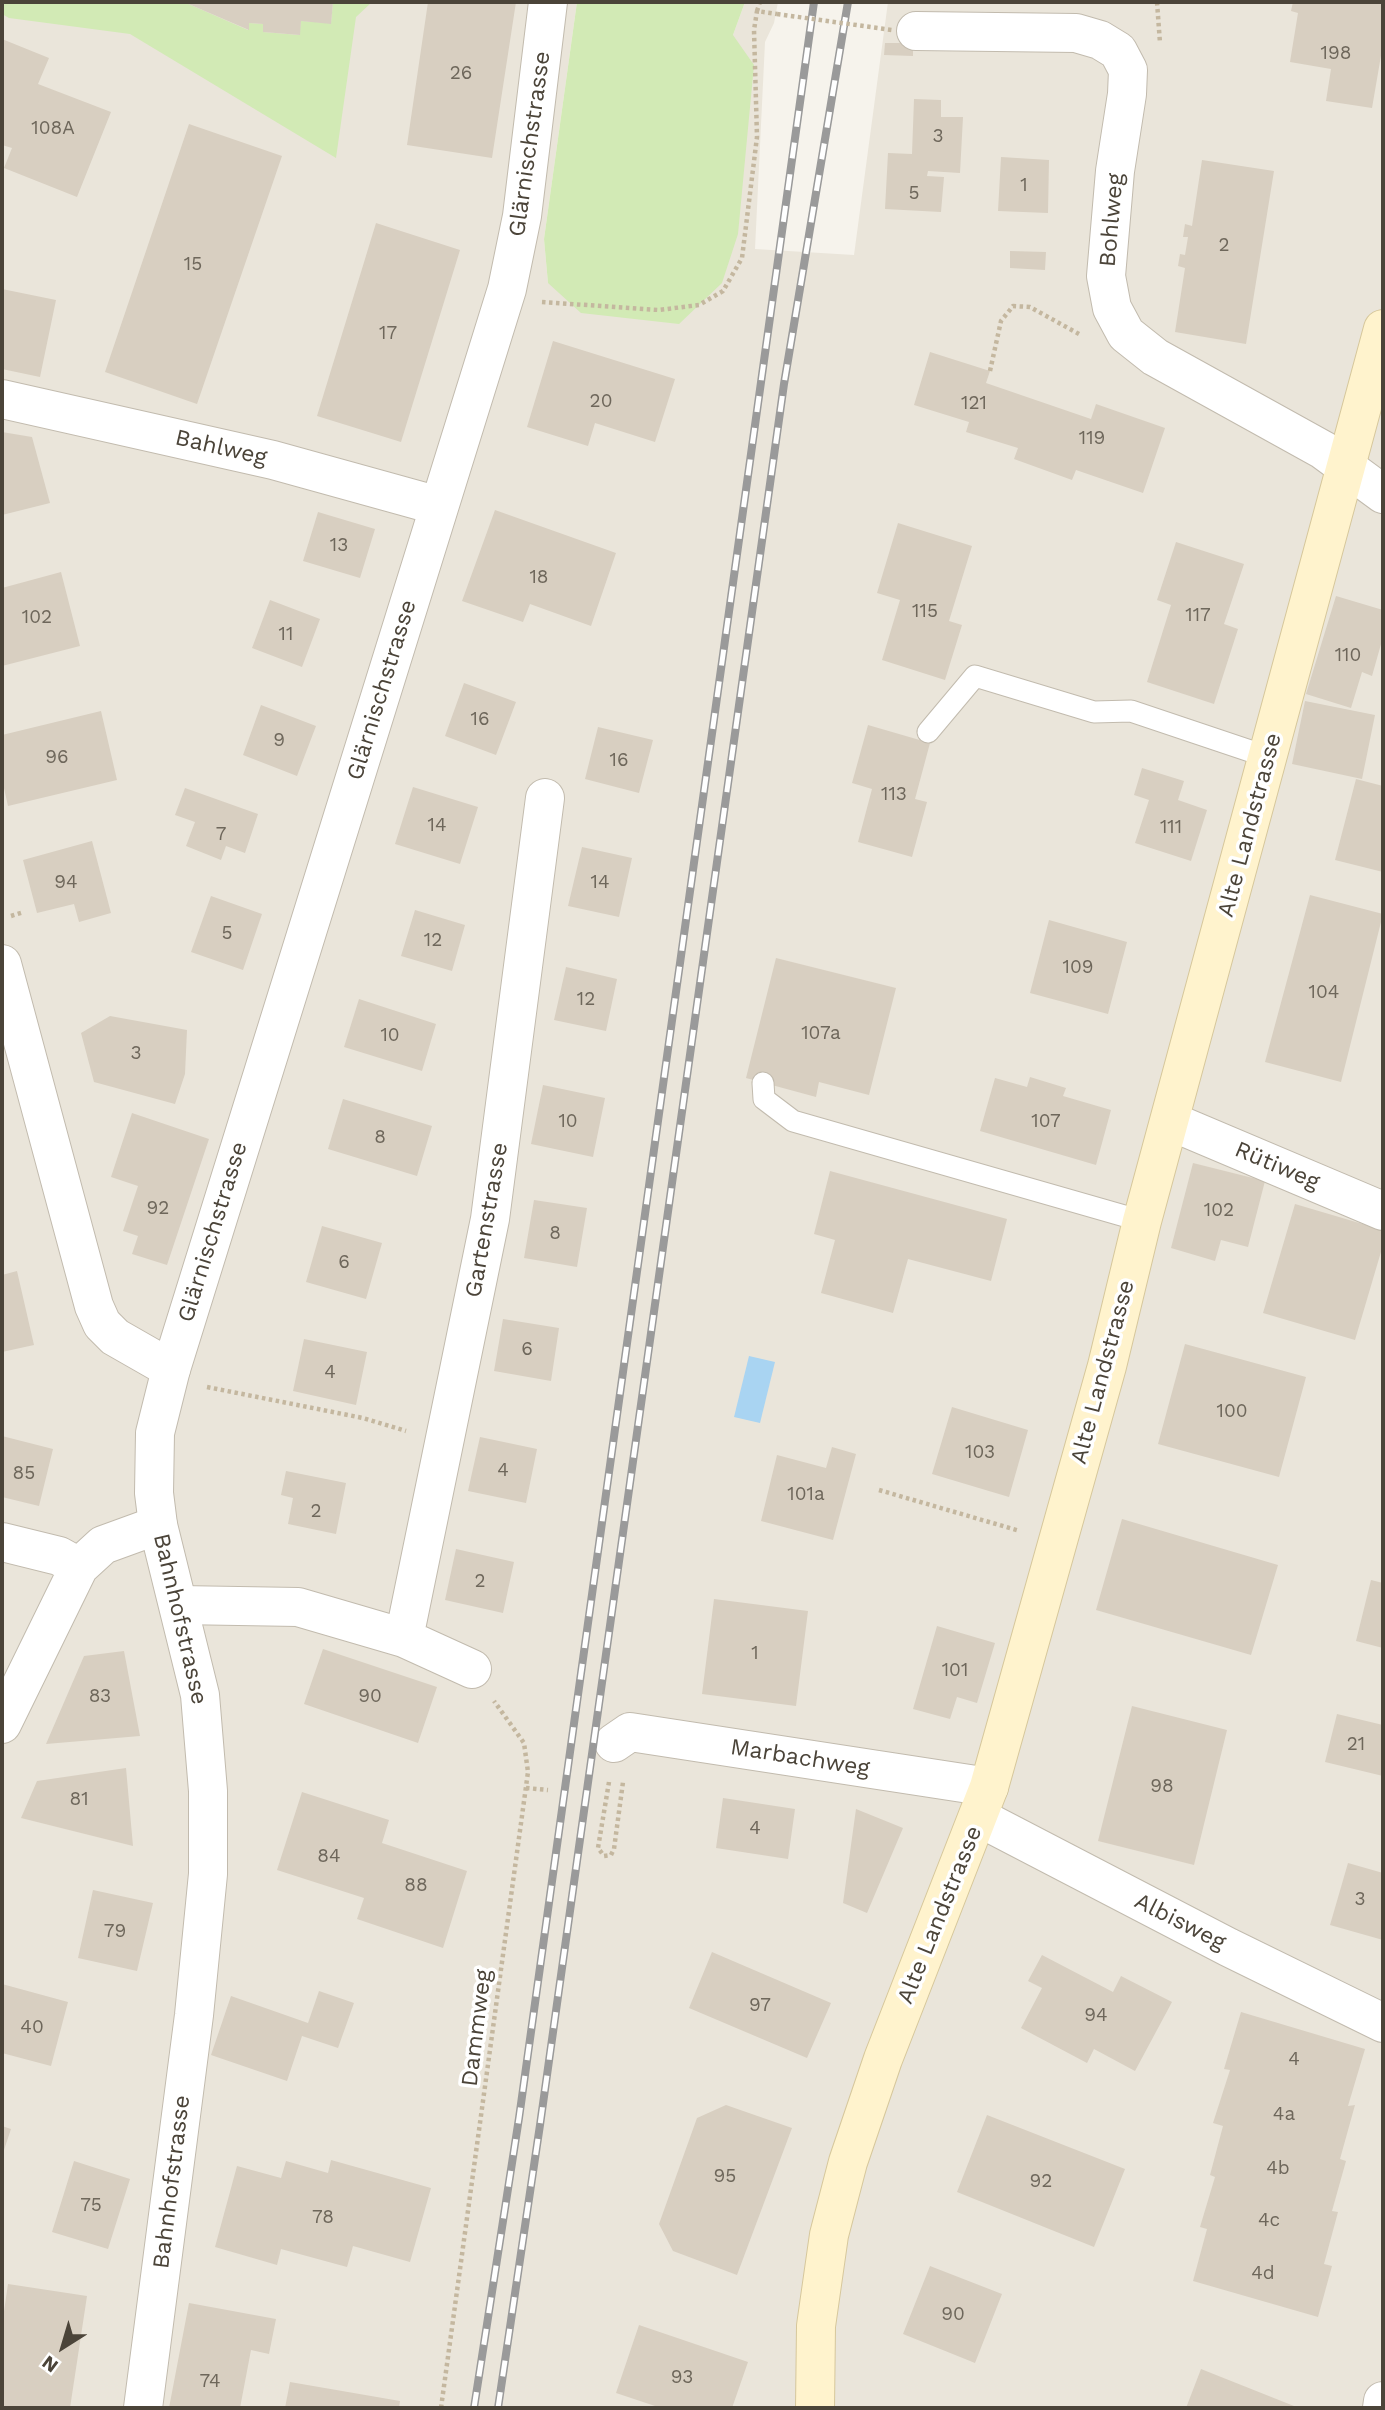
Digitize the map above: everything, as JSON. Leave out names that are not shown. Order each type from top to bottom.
[{"type":"main road","name":"Alte Landstrasse","points":[[815,2408],[816,2326],[829,2235],[848,2162],[883,2059],[984,1802],[1107,1366],[1142,1221],[1383,329]]},
{"type":"street","name":"Glärnischstrasse","points":[[171,1369],[507,289],[523,216],[548,2]]},
{"type":"street","name":"Bohlweg","points":[[904,31],[1076,33],[1100,40],[1118,51],[1128,70],[1127,94],[1115,171],[1106,276],[1112,308],[1126,334],[1155,357],[1323,450],[1383,494]]},
{"type":"street","name":"Bahlweg","points":[[2,399],[273,460],[439,506]]},
{"type":"street","name":"Gartenstrasse","points":[[404,1638],[491,1219],[545,798]]},
{"type":"street","points":[[2,964],[94,1306],[102,1324],[115,1336],[171,1369]]},
{"type":"street","name":"Rütiweg","points":[[1170,1121],[1383,1211]]},
{"type":"street","name":"Bahnhofstrasse","points":[[143,2408],[194,2015],[208,1874],[208,1791],[200,1695],[158,1525],[153,1455],[160,1406],[171,1369]]},
{"type":"street","points":[[2,1724],[79,1567],[103,1545],[158,1525]]},
{"type":"street","points":[[2,1542],[60,1556],[79,1567]]},
{"type":"street","points":[[179,1605],[298,1607],[404,1638],[472,1669]]},
{"type":"street","name":"Marbachweg","points":[[622,1738],[984,1802]]},
{"type":"street","name":"Albisweg","points":[[984,1802],[1157,1911],[1383,2023]]},
{"type":"street","points":[[1382,2408],[1383,2401]]},
{"type":"lane","points":[[928,732],[975,676],[1094,712],[1131,711],[1268,757]]},
{"type":"lane","points":[[763,1083],[764,1099],[793,1121],[1142,1221]]},
{"type":"path","points":[[507,289],[534,301],[659,310],[699,305],[723,291],[742,258],[744,244],[757,137],[754,30],[760,2]]},
{"type":"path","points":[[757,11],[904,31]]},
{"type":"path","points":[[11,916],[24,912]]},
{"type":"path","points":[[206,1387],[363,1419],[444,1443]]},
{"type":"path","points":[[880,1490],[1027,1534]]},
{"type":"path","name":"Dammweg","points":[[441,2408],[490,2066],[529,1759],[524,1743],[472,1669]]},
{"type":"path","points":[[606,1799],[598,1848],[604,1856],[611,1855],[614,1849],[622,1738]]},
{"type":"path","points":[[526,1788],[548,1790]]},
{"type":"shaded area","points":[[2,2],[577,2],[544,239],[548,283],[733,35],[745,2],[778,2],[774,23],[765,42],[755,249],[854,255],[888,2],[1383,2],[1383,2408],[2,2408]]},
{"type":"green space","points":[[2,2],[184,2],[248,30],[249,23],[263,24],[263,32],[299,35],[301,21],[331,23],[333,2],[372,2],[356,17],[336,158],[130,34],[9,18],[2,14]]},
{"type":"green space","points":[[577,2],[745,2],[733,35],[754,65],[738,234],[722,283],[679,324],[581,313],[548,283],[544,239]]},
{"type":"water","points":[[749,1356],[775,1362],[760,1423],[734,1417]]},
{"type":"building","points":[[184,2],[333,2],[331,24],[301,21],[300,35],[263,32],[263,24],[249,23],[249,30]]},
{"type":"building","points":[[428,2],[516,2],[492,158],[407,145]]},
{"type":"building","points":[[1293,2],[1383,4],[1383,44],[1372,108],[1326,101],[1331,69],[1290,62],[1298,13],[1291,11]]},
{"type":"building","points":[[2,39],[49,58],[38,84],[111,112],[77,197],[4,168],[12,148],[2,145]]},
{"type":"building","points":[[885,43],[913,43],[913,56],[884,55]]},
{"type":"building","points":[[914,99],[941,100],[941,117],[963,117],[960,173],[928,171],[927,176],[944,177],[941,212],[885,209],[888,153],[912,154]]},
{"type":"building","points":[[189,124],[282,156],[197,404],[105,372]]},
{"type":"building","points":[[1001,157],[1049,160],[1048,213],[998,211]]},
{"type":"building","points":[[1202,160],[1274,171],[1246,344],[1175,332],[1185,268],[1178,266],[1180,254],[1185,255],[1188,237],[1183,237],[1185,224],[1192,226]]},
{"type":"building","points":[[376,223],[460,250],[401,442],[317,416]]},
{"type":"building","points":[[1010,251],[1046,252],[1045,270],[1010,268]]},
{"type":"building","points":[[2,289],[56,300],[40,377],[2,369]]},
{"type":"building","points":[[553,341],[675,379],[655,442],[595,423],[588,446],[527,427]]},
{"type":"building","points":[[930,352],[990,371],[986,383],[1091,419],[1096,404],[1165,428],[1143,493],[1076,470],[1072,480],[1014,459],[1018,448],[966,432],[969,422],[914,405]]},
{"type":"building","points":[[2,432],[32,437],[50,503],[2,515]]},
{"type":"building","points":[[495,510],[616,553],[591,626],[530,604],[523,622],[462,601]]},
{"type":"building","points":[[318,512],[375,529],[360,578],[303,561]]},
{"type":"building","points":[[898,523],[972,546],[949,621],[962,625],[945,680],[882,660],[900,600],[877,593]]},
{"type":"building","points":[[1176,542],[1244,564],[1224,624],[1238,629],[1214,704],[1147,682],[1171,605],[1157,600]]},
{"type":"building","points":[[61,572],[80,646],[2,666],[2,588]]},
{"type":"building","points":[[1336,596],[1383,610],[1383,637],[1372,676],[1362,672],[1351,708],[1306,694]]},
{"type":"building","points":[[270,600],[320,619],[302,667],[252,648]]},
{"type":"building","points":[[464,683],[516,702],[496,755],[445,736]]},
{"type":"building","points":[[1305,701],[1375,715],[1362,779],[1292,764]]},
{"type":"building","points":[[261,705],[316,726],[297,776],[243,755]]},
{"type":"building","points":[[101,711],[117,780],[8,806],[2,779],[2,735]]},
{"type":"building","points":[[868,725],[930,743],[915,799],[927,802],[912,857],[858,842],[872,789],[852,783]]},
{"type":"building","points":[[598,727],[653,740],[639,793],[585,779]]},
{"type":"building","points":[[1142,768],[1184,781],[1178,800],[1207,810],[1191,861],[1135,843],[1149,800],[1134,795]]},
{"type":"building","points":[[1356,779],[1383,786],[1383,872],[1335,860]]},
{"type":"building","points":[[413,787],[478,807],[460,864],[395,844]]},
{"type":"building","points":[[185,788],[258,814],[245,853],[226,846],[221,860],[186,846],[195,822],[175,815]]},
{"type":"building","points":[[92,841],[111,913],[79,922],[74,904],[37,913],[23,860]]},
{"type":"building","points":[[582,847],[632,858],[619,917],[568,906]]},
{"type":"building","points":[[1310,895],[1383,914],[1341,1082],[1265,1062]]},
{"type":"building","points":[[211,896],[262,914],[243,970],[191,952]]},
{"type":"building","points":[[415,910],[465,925],[452,971],[401,956]]},
{"type":"building","points":[[1049,920],[1127,942],[1108,1014],[1030,993]]},
{"type":"building","points":[[776,958],[896,988],[869,1095],[819,1082],[816,1097],[746,1078]]},
{"type":"building","points":[[566,967],[617,979],[606,1031],[554,1020]]},
{"type":"building","points":[[359,999],[436,1024],[422,1071],[344,1047]]},
{"type":"building","points":[[110,1016],[187,1030],[185,1074],[175,1104],[94,1082],[81,1033]]},
{"type":"building","points":[[1030,1077],[1066,1088],[1063,1096],[1111,1110],[1096,1165],[980,1131],[995,1078],[1027,1087]]},
{"type":"building","points":[[543,1085],[605,1098],[593,1157],[531,1144]]},
{"type":"building","points":[[343,1099],[432,1126],[417,1176],[328,1149]]},
{"type":"building","points":[[132,1113],[209,1139],[167,1265],[132,1254],[138,1236],[123,1231],[138,1186],[111,1177]]},
{"type":"building","points":[[1193,1163],[1265,1181],[1248,1247],[1221,1240],[1215,1261],[1171,1248]]},
{"type":"building","points":[[830,1171],[1007,1219],[991,1281],[908,1259],[893,1313],[821,1293],[835,1240],[814,1234]]},
{"type":"building","points":[[534,1200],[587,1208],[577,1267],[524,1258]]},
{"type":"building","points":[[1295,1204],[1383,1230],[1383,1245],[1355,1340],[1263,1313]]},
{"type":"building","points":[[322,1226],[382,1243],[366,1299],[306,1282]]},
{"type":"building","points":[[17,1271],[34,1345],[2,1352],[2,1275]]},
{"type":"building","points":[[503,1319],[559,1328],[551,1381],[494,1371]]},
{"type":"building","points":[[304,1339],[367,1352],[356,1405],[293,1391]]},
{"type":"building","points":[[1185,1344],[1306,1377],[1279,1477],[1158,1444]]},
{"type":"building","points":[[952,1407],[1028,1430],[1009,1497],[932,1474]]},
{"type":"building","points":[[2,1436],[53,1449],[39,1506],[2,1497]]},
{"type":"building","points":[[480,1437],[537,1449],[526,1503],[468,1491]]},
{"type":"building","points":[[832,1447],[856,1454],[833,1540],[761,1521],[777,1455],[826,1468]]},
{"type":"building","points":[[286,1471],[346,1483],[336,1534],[288,1524],[293,1498],[281,1495]]},
{"type":"building","points":[[1122,1519],[1278,1565],[1251,1655],[1096,1610]]},
{"type":"building","points":[[456,1549],[514,1562],[503,1613],[445,1600]]},
{"type":"building","points":[[1371,1580],[1383,1583],[1383,1648],[1356,1641]]},
{"type":"building","points":[[714,1599],[808,1611],[796,1706],[702,1694]]},
{"type":"building","points":[[937,1626],[995,1643],[977,1703],[957,1697],[950,1719],[913,1709]]},
{"type":"building","points":[[323,1649],[437,1687],[418,1743],[304,1704]]},
{"type":"building","points":[[124,1651],[140,1736],[46,1744],[84,1656]]},
{"type":"building","points":[[1132,1706],[1227,1730],[1194,1865],[1098,1841]]},
{"type":"building","points":[[1337,1714],[1383,1725],[1383,1776],[1325,1762]]},
{"type":"building","points":[[126,1768],[133,1846],[21,1818],[37,1781]]},
{"type":"building","points":[[302,1792],[389,1820],[382,1843],[467,1871],[443,1948],[357,1919],[364,1898],[277,1870]]},
{"type":"building","points":[[723,1798],[795,1809],[788,1859],[716,1848]]},
{"type":"building","points":[[856,1809],[903,1828],[867,1913],[843,1903]]},
{"type":"building","points":[[1348,1863],[1383,1873],[1383,1940],[1330,1925]]},
{"type":"building","points":[[93,1890],[153,1903],[137,1971],[78,1958]]},
{"type":"building","points":[[712,1952],[831,2003],[807,2058],[689,2008]]},
{"type":"building","points":[[1042,1955],[1113,1992],[1121,1976],[1172,2002],[1135,2071],[1094,2049],[1087,2063],[1021,2028],[1042,1988],[1028,1981]]},
{"type":"building","points":[[2,1984],[68,2002],[51,2066],[2,2053]]},
{"type":"building","points":[[319,1991],[354,2003],[338,2048],[302,2036],[287,2081],[211,2055],[231,1996],[308,2023]]},
{"type":"building","points":[[1241,2012],[1365,2049],[1348,2106],[1355,2105],[1340,2159],[1346,2161],[1332,2211],[1338,2212],[1324,2264],[1332,2266],[1318,2317],[1193,2281],[1207,2229],[1200,2227],[1215,2177],[1210,2175],[1223,2126],[1213,2123],[1230,2070],[1224,2069]]},
{"type":"building","points":[[726,2105],[792,2128],[737,2275],[673,2251],[659,2224],[697,2118]]},
{"type":"building","points":[[987,2115],[1125,2169],[1094,2247],[957,2192]]},
{"type":"building","points":[[2,2126],[11,2129],[2,2156]]},
{"type":"building","points":[[331,2160],[431,2188],[410,2262],[353,2246],[347,2267],[281,2249],[277,2265],[215,2247],[237,2166],[281,2178],[286,2161],[328,2173]]},
{"type":"building","points":[[74,2161],[130,2179],[108,2249],[52,2232]]},
{"type":"building","points":[[930,2266],[1002,2294],[975,2363],[903,2334]]},
{"type":"building","points":[[8,2284],[87,2296],[70,2408],[2,2408],[2,2325]]},
{"type":"building","points":[[189,2303],[276,2319],[269,2354],[251,2350],[240,2408],[169,2408]]},
{"type":"building","points":[[639,2325],[748,2362],[732,2408],[661,2408],[616,2393]]},
{"type":"building","points":[[1201,2369],[1299,2408],[1186,2408]]},
{"type":"building","points":[[290,2382],[400,2401],[399,2408],[285,2408]]},
{"type":"railway","points":[[474,2408],[519,2118],[814,2]]},
{"type":"railway","points":[[498,2408],[784,384],[848,2]]}]
